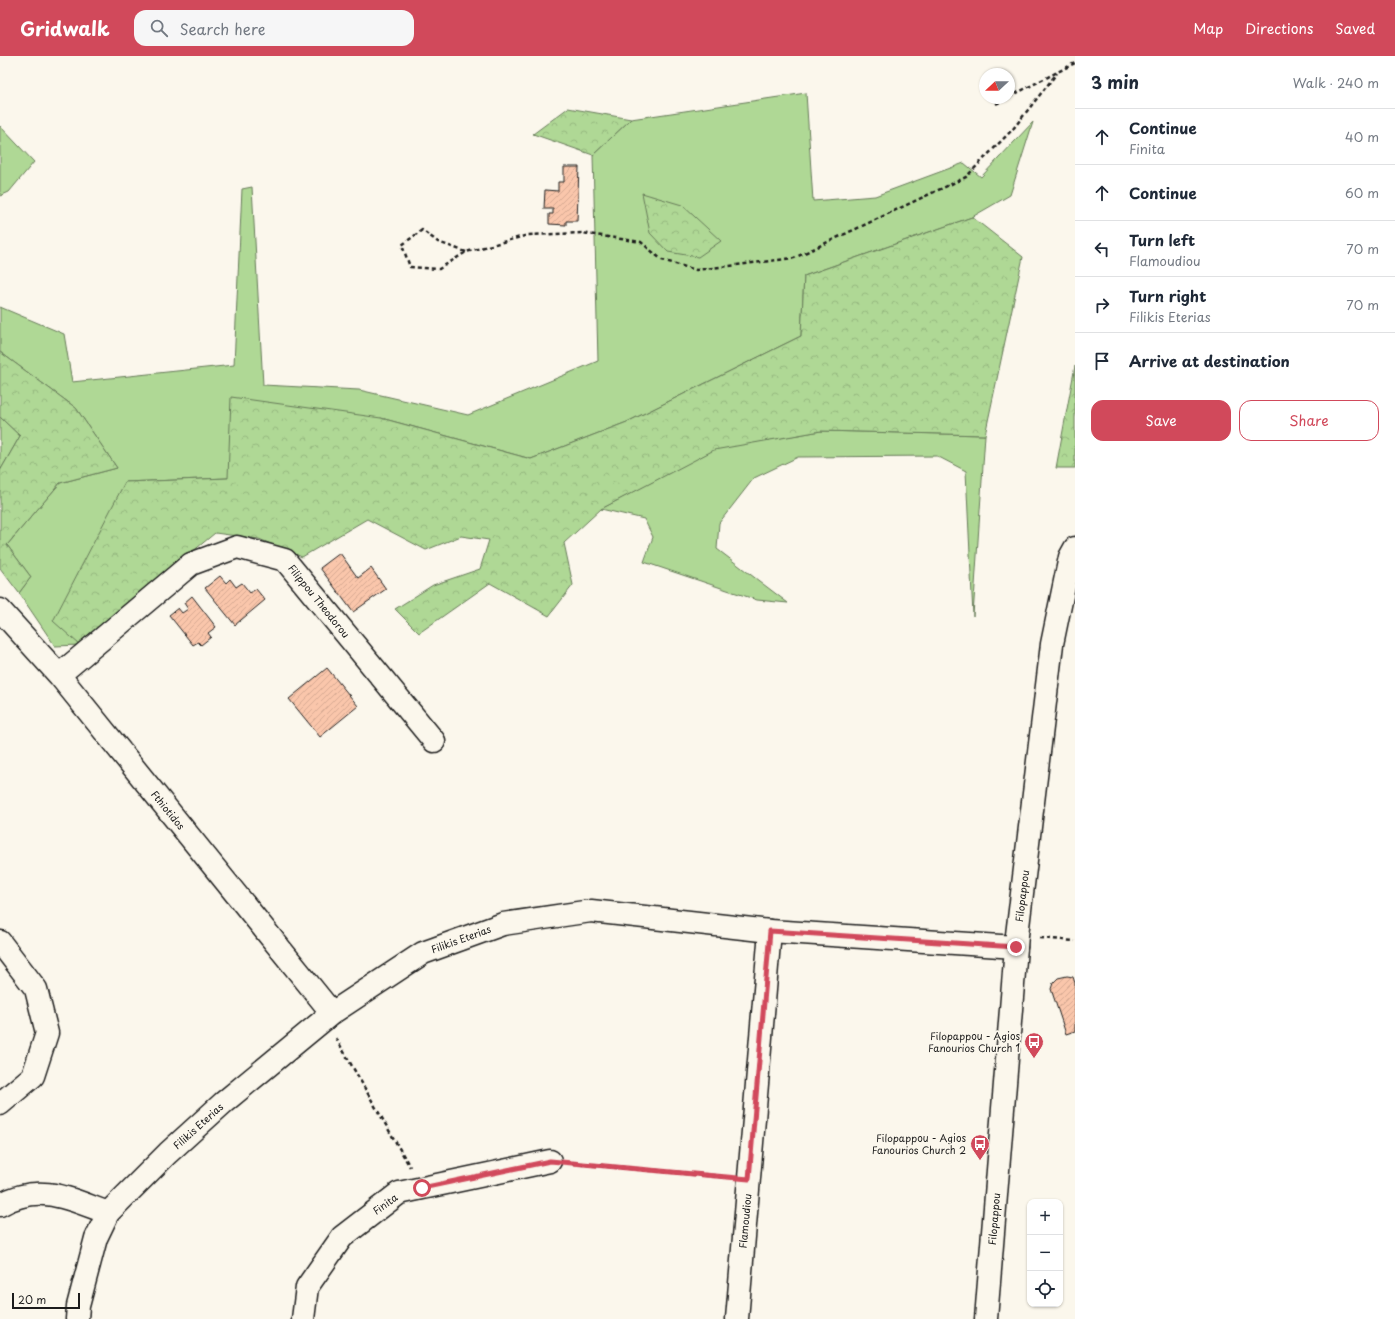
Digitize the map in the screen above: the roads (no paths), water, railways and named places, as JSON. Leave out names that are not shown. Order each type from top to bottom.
[{"type":"street","name":"Filippou Theodorou","points":[[59,675],[191,564],[238,547],[285,560],[434,741]]},
{"type":"street","name":"Filopappou","points":[[986,1319],[1017,941],[1052,644],[1070,557],[1075,548]]},
{"type":"street","name":"Fthiotidos","points":[[0,610],[59,675],[328,1016]]},
{"type":"street","name":"Filikis Eterias","points":[[76,1319],[96,1238],[108,1214],[179,1143],[223,1103],[328,1016],[423,953],[503,924],[591,911],[770,931],[1017,941]]},
{"type":"street","name":"Flamoudiou","points":[[737,1319],[770,931]]},
{"type":"street","points":[[0,942],[36,989],[47,1033],[33,1076],[0,1104]]},
{"type":"street","name":"Finita","points":[[304,1319],[307,1287],[342,1237],[399,1194],[550,1161]]},
{"type":"street","points":[[0,1205],[29,1194],[56,1194],[108,1214]]},
{"type":"place","name":"Filopappou - Agios Fanourios Church 1","points":[[1034,1059]]},
{"type":"place","name":"Filopappou - Agios Fanourios Church 2","points":[[980,1161]]}]
